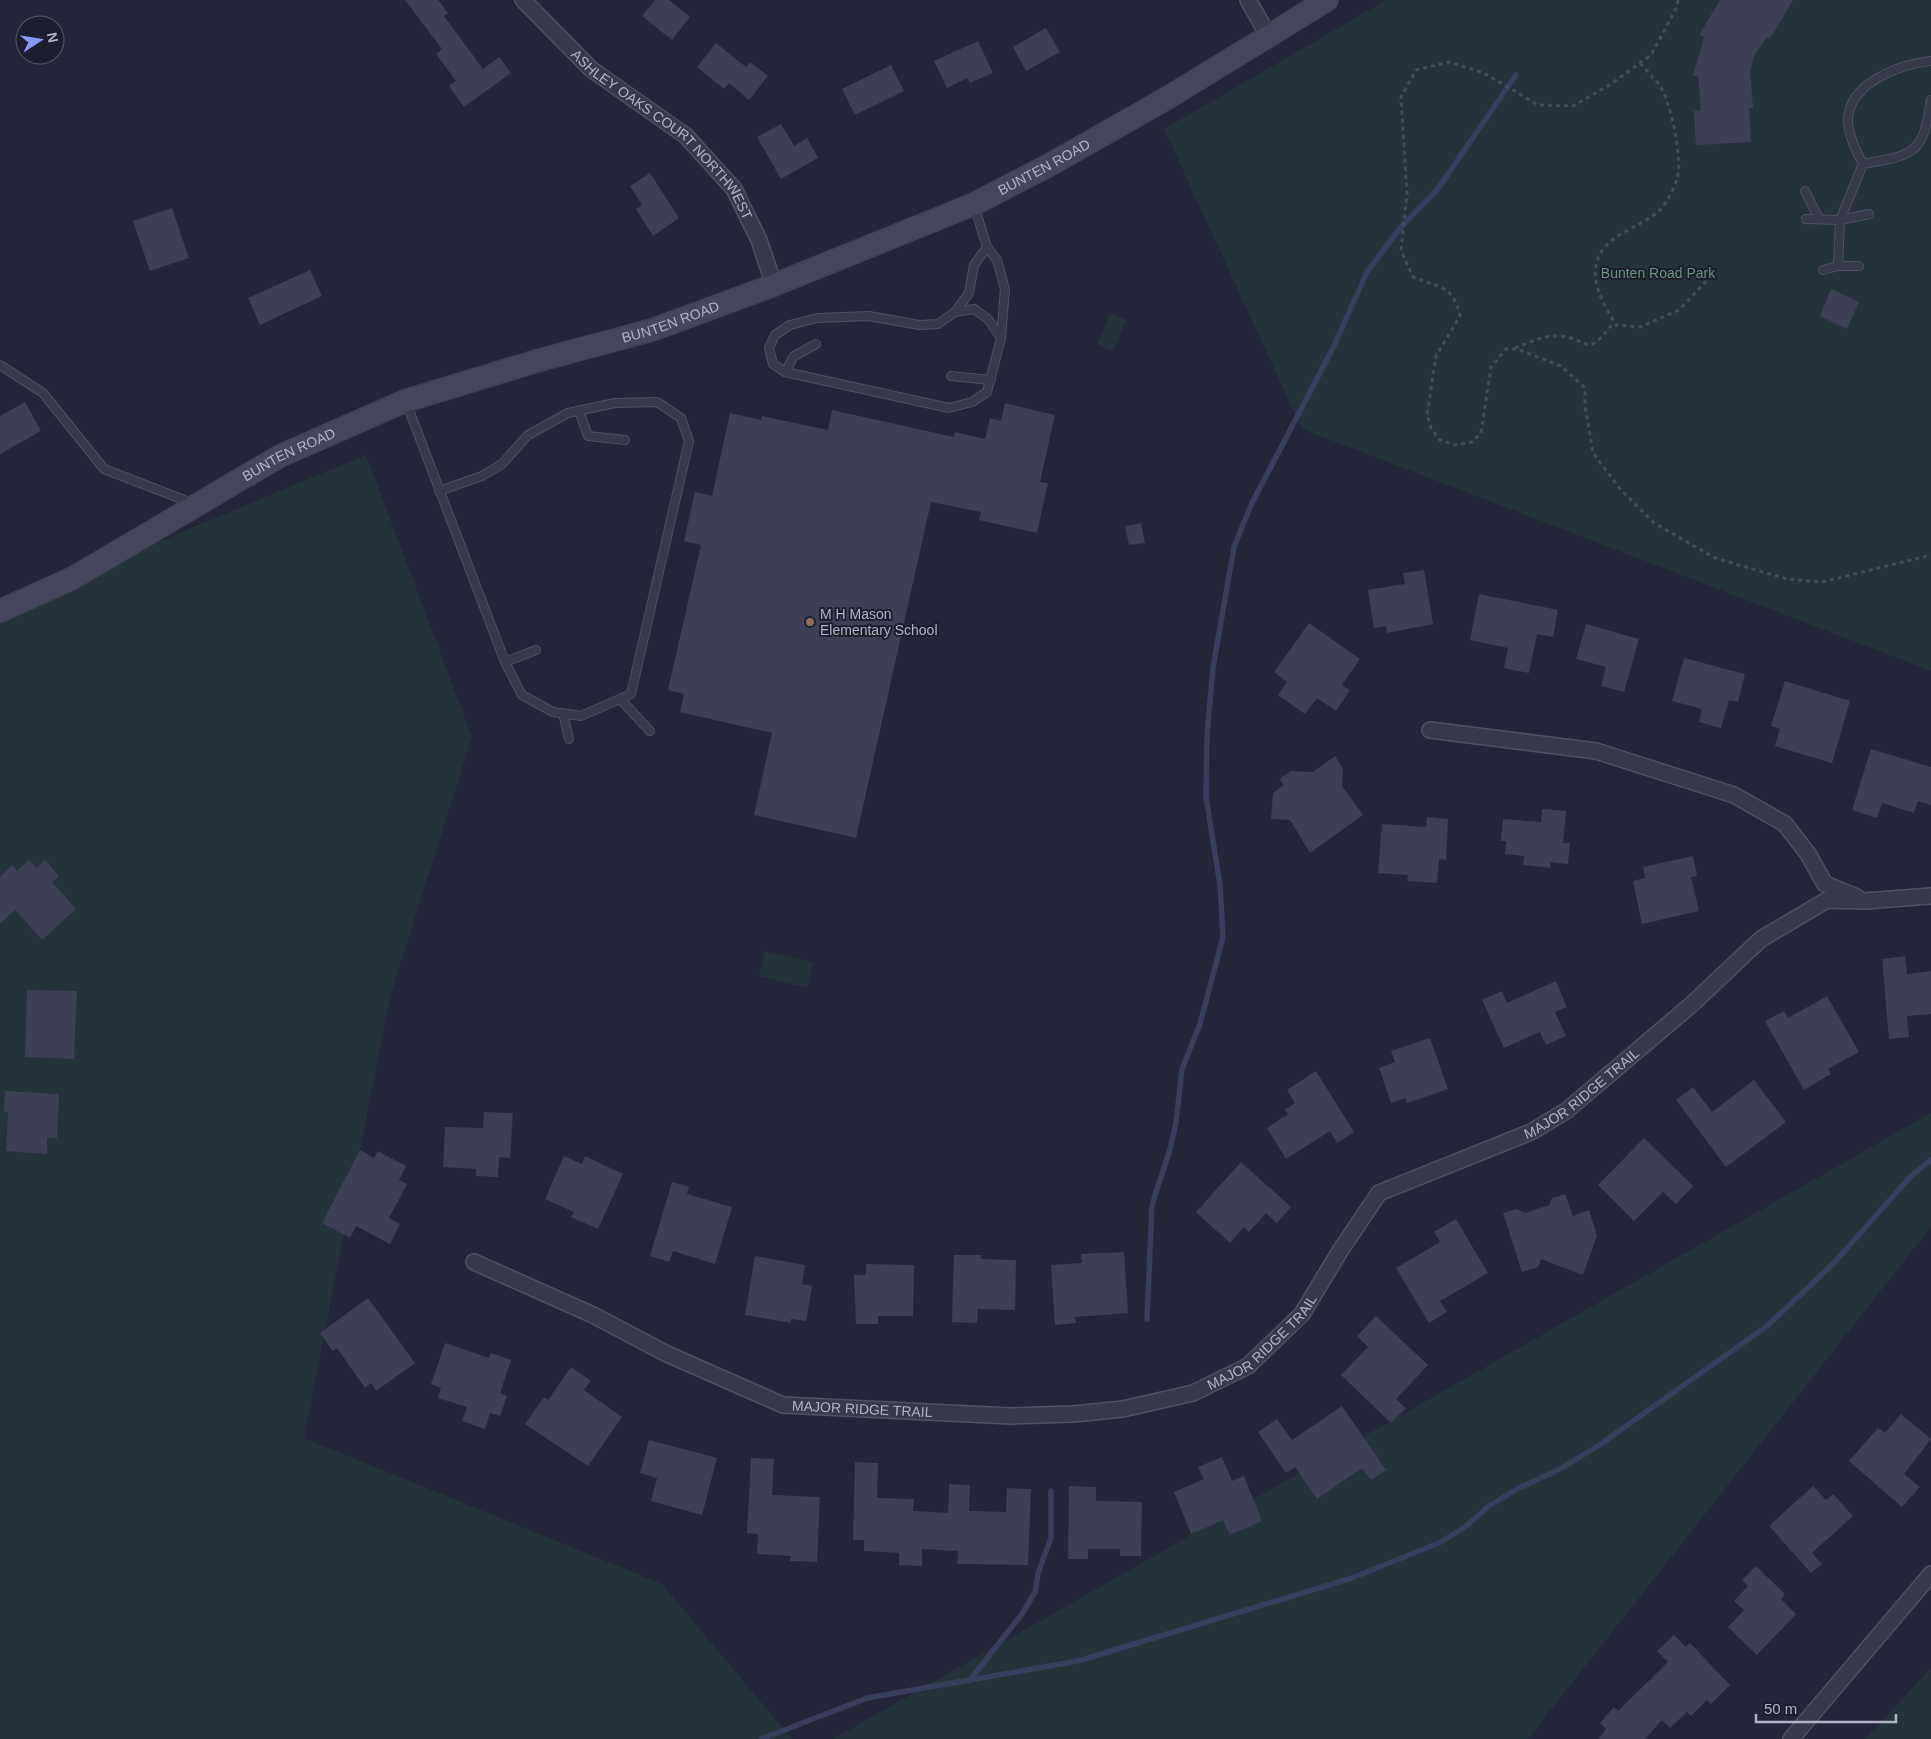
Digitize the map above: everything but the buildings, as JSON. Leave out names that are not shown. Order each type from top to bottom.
[{"type":"street","name":"ASHLEY OAKS COURT NORTHWEST","points":[[524,0],[591,69],[686,136],[734,189],[759,240],[774,285]]},
{"type":"street","points":[[1248,0],[1268,35]]},
{"type":"street","name":"BUNTEN ROAD","points":[[0,611],[73,578],[280,456],[406,401],[540,360],[652,330],[774,285],[974,204],[1053,163],[1169,97],[1327,0]]},
{"type":"street","points":[[1430,730],[1596,751],[1734,795],[1785,824],[1808,854],[1825,884],[1865,900]]},
{"type":"street","name":"MAJOR RIDGE TRAIL","points":[[474,1262],[594,1315],[667,1354],[783,1404],[1011,1416],[1056,1415],[1123,1409],[1193,1393],[1248,1366],[1302,1314],[1340,1251],[1379,1193],[1531,1132],[1566,1111],[1691,1006],[1760,939],[1827,900],[1931,896]]},
{"type":"street","points":[[1791,1739],[1931,1574]]},
{"type":"lane","points":[[1838,266],[1840,220],[1863,164],[1852,142],[1848,121],[1851,106],[1858,95],[1869,85],[1892,69],[1911,63],[1931,61]]},
{"type":"lane","points":[[1863,164],[1901,156],[1920,144],[1927,128],[1931,100]]},
{"type":"lane","points":[[1805,191],[1819,219]]},
{"type":"lane","points":[[974,204],[987,247],[997,260],[1004,290],[1001,338],[987,392],[972,402],[950,408],[785,372],[773,364],[769,348],[774,335],[790,325],[817,318],[861,316],[919,326],[938,324],[955,312],[968,293],[974,265],[987,247]]},
{"type":"lane","points":[[1806,220],[1840,220],[1869,214]]},
{"type":"lane","points":[[1823,270],[1838,266],[1859,266]]},
{"type":"lane","points":[[955,312],[974,309],[988,319],[1001,338]]},
{"type":"lane","points":[[785,372],[794,356],[816,344]]},
{"type":"lane","points":[[0,365],[43,393],[104,469],[195,505]]},
{"type":"lane","points":[[952,376],[991,380]]},
{"type":"lane","points":[[406,401],[439,491],[506,662],[522,695],[553,712],[581,716],[631,694],[689,441],[681,418],[657,402],[615,403],[568,413],[528,435],[502,464],[482,476],[439,491]]},
{"type":"lane","points":[[579,411],[588,436],[625,440]]},
{"type":"lane","points":[[506,662],[536,650]]},
{"type":"lane","points":[[620,699],[650,731]]},
{"type":"lane","points":[[562,713],[569,740]]},
{"type":"path","points":[[1678,0],[1677,7],[1651,55],[1611,84],[1573,106],[1538,105],[1484,73],[1449,62],[1416,70],[1401,97],[1407,194],[1400,251],[1413,277],[1448,291],[1456,298],[1460,316],[1436,356],[1427,416],[1431,428],[1440,440],[1455,445],[1472,442],[1481,433],[1491,367],[1506,349],[1512,349],[1561,366],[1585,388],[1585,406],[1594,453],[1620,490],[1654,523],[1715,558],[1787,579],[1822,582],[1931,555]]},
{"type":"path","points":[[1640,63],[1660,87],[1670,108],[1674,127],[1678,177],[1662,208],[1612,242],[1600,254],[1595,273],[1598,288],[1616,325],[1640,327],[1679,310],[1710,277]]},
{"type":"path","points":[[1512,349],[1529,342],[1557,336],[1586,345],[1597,343],[1614,322]]},
{"type":"green space","name":"Bunten Road Park","points":[[1386,0],[1931,0],[1931,671],[1302,429],[1164,129]]},
{"type":"green space","points":[[1110,313],[1126,320],[1113,351],[1097,345]]},
{"type":"green space","points":[[366,455],[472,737],[390,997],[304,1438],[662,1584],[792,1739],[0,1739],[0,603],[24,598]]},
{"type":"green space","points":[[765,951],[813,962],[807,988],[759,976]]},
{"type":"green space","points":[[1931,1113],[1931,1227],[1528,1739],[833,1739]]},
{"type":"green space","points":[[1931,1668],[1931,1739],[1865,1739]]},
{"type":"waterway","points":[[1147,1319],[1152,1205],[1170,1149],[1176,1123],[1182,1069],[1200,1024],[1223,937],[1220,885],[1206,797],[1207,734],[1213,668],[1234,547],[1252,503],[1334,346],[1367,272],[1401,227],[1437,190],[1516,75]]},
{"type":"waterway","points":[[761,1739],[867,1698],[1078,1661],[1352,1578],[1441,1542],[1465,1527],[1489,1506],[1517,1489],[1560,1469],[1598,1446],[1767,1326],[1833,1264],[1911,1176],[1931,1160]]},
{"type":"waterway","points":[[969,1681],[1022,1614],[1035,1592],[1038,1573],[1051,1538],[1051,1491]]},
{"type":"place","name":"M H Mason Elementary School","points":[[810,622]]}]
